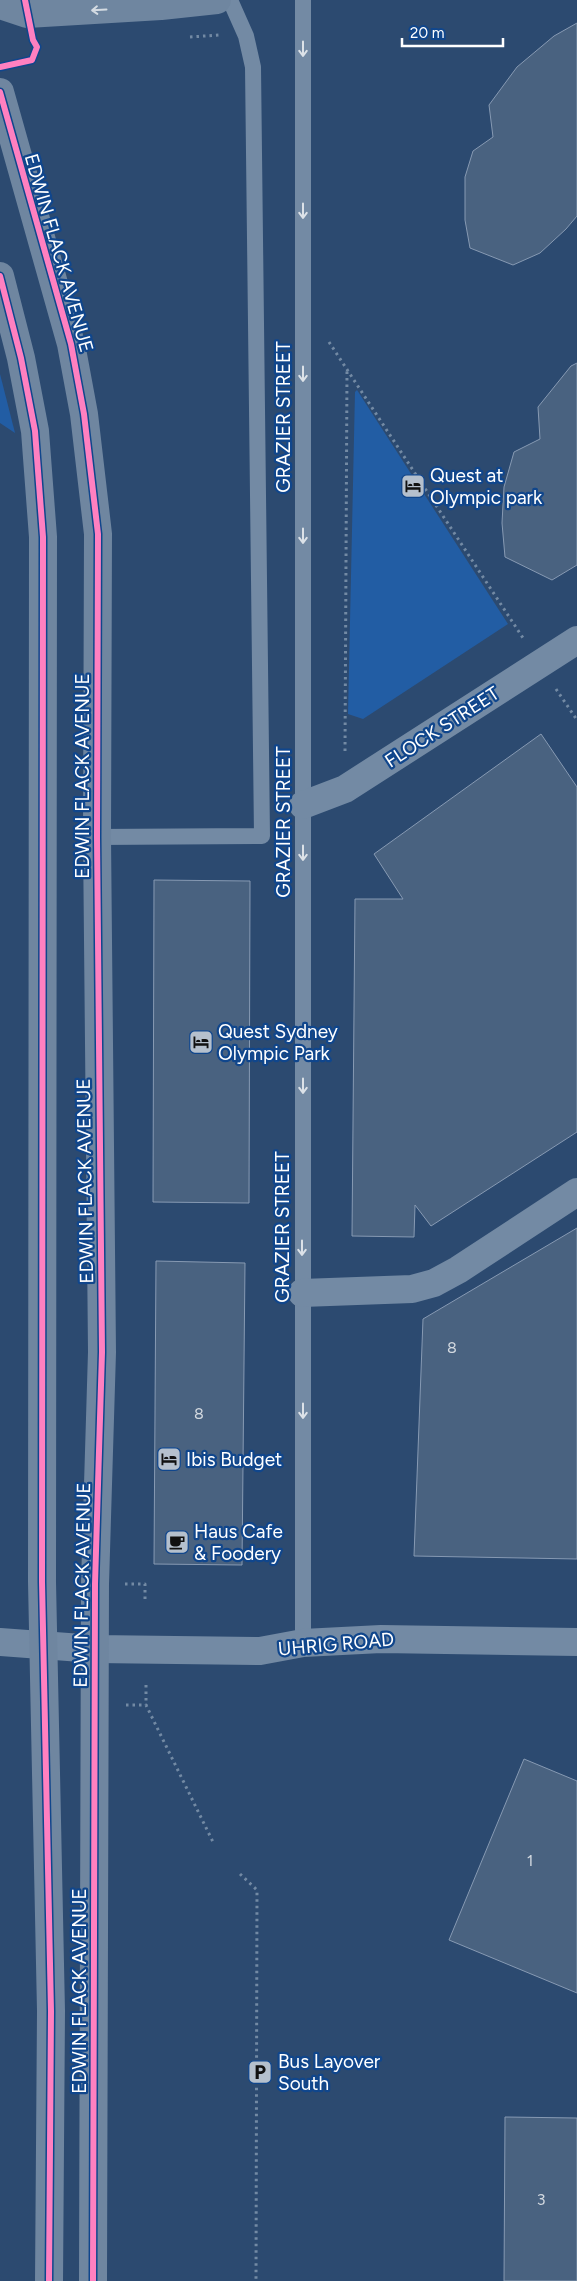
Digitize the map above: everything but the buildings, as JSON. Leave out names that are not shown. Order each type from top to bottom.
[{"type":"street","points":[[0,5],[27,14],[161,6],[217,0]]},
{"type":"street","name":"EDWIN FLACK AVENUE","points":[[0,92],[71,344],[84,414],[98,534],[97,837],[102,1352],[95,1584],[93,2281]]},
{"type":"street","name":"EDWIN FLACK AVENUE","points":[[0,276],[21,358],[35,431],[44,537],[42,1532],[51,2011],[49,2281]]},
{"type":"street","name":"FLOCK STREET","points":[[303,805],[344,789],[577,640]]},
{"type":"street","points":[[302,1293],[412,1289],[434,1283],[458,1270],[577,1192]]},
{"type":"street","name":"UHRIG ROAD","points":[[0,1642],[96,1649],[260,1651],[303,1643],[381,1639],[577,1642]]},
{"type":"lane","points":[[97,837],[262,836],[253,67],[246,36],[230,0]]},
{"type":"lane","name":"GRAZIER STREET","points":[[303,0],[303,1643]]},
{"type":"path","points":[[20,63],[32,60],[37,48]]},
{"type":"path","points":[[326,338],[540,664]]},
{"type":"path","points":[[344,789],[347,368]]},
{"type":"path","points":[[124,1584],[145,1584],[145,1602]]},
{"type":"path","points":[[146,1685],[146,1705],[214,1844]]},
{"type":"path","points":[[121,1705],[146,1705]]},
{"type":"path","points":[[240,1874],[258,1890],[256,2281]]},
{"type":"shaded area","points":[[0,374],[15,433],[0,423]]},
{"type":"shaded area","points":[[357,390],[508,624],[363,719],[348,714],[355,392]]},
{"type":"cycle path","points":[[0,67],[32,60],[37,47],[33,40],[25,0]]},
{"type":"cycle path","points":[[0,92],[71,344],[84,414],[98,534],[97,837],[102,1352],[95,1584],[93,2281]]},
{"type":"cycle path","points":[[0,276],[21,358],[35,431],[43,537],[42,1582],[51,2011],[49,2281]]},
{"type":"place","name":"Quest at Olympic park","points":[[413,486]]},
{"type":"place","name":"Quest Sydney Olympic Park","points":[[201,1042]]},
{"type":"place","name":"Ibis Budget","points":[[169,1459]]},
{"type":"place","name":"Haus Cafe & Foodery","points":[[177,1542]]},
{"type":"place","name":"Bus Layover South","points":[[260,2072]]}]
